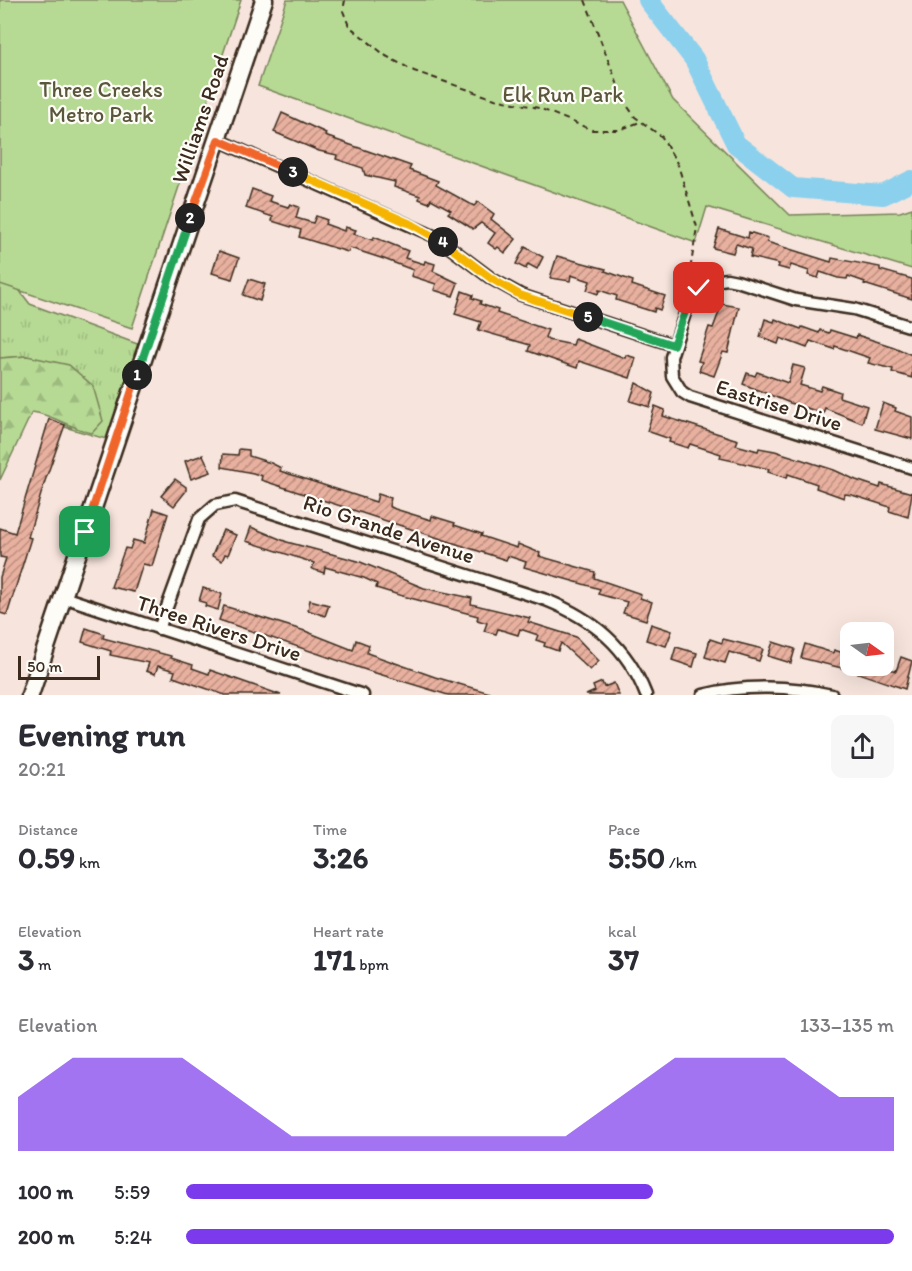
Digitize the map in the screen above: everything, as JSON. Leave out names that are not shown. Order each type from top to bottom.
[{"type":"main road","name":"Williams Road","points":[[30,695],[264,0]]},
{"type":"street","points":[[218,140],[436,237],[492,279],[520,295],[673,345]]},
{"type":"street","points":[[699,288],[708,282],[727,279],[796,300],[854,309],[912,327]]},
{"type":"street","name":"Eastrise Drive","points":[[699,288],[688,304],[673,345],[672,376],[682,392],[690,397],[912,468]]},
{"type":"street","name":"Rio Grande Avenue","points":[[159,629],[199,519],[215,505],[235,501],[546,600],[573,612],[596,625],[625,654],[646,695]]},
{"type":"street","name":"Three Rivers Drive","points":[[63,597],[363,695]]},
{"type":"street","points":[[704,695],[759,688],[804,689],[832,695]]},
{"type":"path","points":[[345,0],[343,11],[349,26],[386,56],[414,71],[495,99],[539,108],[592,130],[619,130],[640,122]]},
{"type":"path","points":[[585,0],[624,101],[640,122],[662,136],[678,165],[697,227],[689,277],[699,288]]},
{"type":"green space","name":"Three Creeks Metro Park","points":[[0,0],[241,0],[132,328],[0,284]]},
{"type":"green space","name":"Elk Run Park","points":[[287,0],[620,0],[673,100],[790,215],[900,212],[912,208],[912,269],[707,207],[696,243],[258,86]]},
{"type":"green space","points":[[0,265],[30,304],[140,345],[109,437],[106,439],[64,427],[66,425],[72,429],[27,356],[0,358]]},
{"type":"green space","points":[[27,356],[69,365],[93,386],[103,421],[92,433],[32,412],[0,480],[0,358]]},
{"type":"building","points":[[282,113],[326,133],[325,136],[411,166],[409,170],[438,181],[436,185],[474,206],[478,202],[494,214],[491,219],[516,239],[505,253],[488,243],[495,233],[481,223],[473,229],[448,213],[451,210],[431,199],[429,203],[419,199],[420,196],[394,187],[395,182],[365,175],[363,168],[336,159],[337,155],[319,151],[274,132]]},
{"type":"building","points":[[252,189],[271,196],[269,201],[288,207],[290,204],[299,207],[296,218],[313,223],[316,216],[327,220],[325,224],[344,231],[345,227],[356,230],[354,234],[373,240],[374,237],[408,251],[405,258],[424,264],[425,261],[435,264],[433,271],[458,283],[453,296],[434,290],[436,284],[411,276],[413,270],[350,248],[348,252],[299,237],[301,230],[272,221],[273,217],[246,208]]},
{"type":"building","points":[[719,229],[748,238],[749,232],[768,238],[767,242],[831,262],[832,258],[880,267],[880,270],[912,279],[912,299],[864,284],[865,282],[848,276],[847,279],[838,278],[820,272],[818,278],[808,275],[809,271],[791,265],[789,270],[778,267],[779,264],[750,257],[752,249],[736,244],[733,253],[713,248]]},
{"type":"building","points":[[525,247],[543,257],[537,269],[528,264],[526,269],[516,264]]},
{"type":"building","points":[[219,251],[239,258],[232,279],[212,273]]},
{"type":"building","points":[[557,256],[606,269],[605,271],[633,281],[632,285],[665,296],[660,310],[655,308],[654,312],[616,300],[617,296],[599,290],[598,294],[587,290],[590,281],[571,275],[570,281],[550,278]]},
{"type":"building","points":[[249,279],[265,284],[260,301],[243,295]]},
{"type":"building","points":[[462,291],[473,295],[472,298],[481,301],[480,304],[498,310],[497,313],[548,330],[545,337],[548,340],[573,345],[575,339],[625,358],[626,355],[636,358],[630,378],[579,361],[577,368],[528,351],[530,345],[478,330],[481,322],[455,314]]},
{"type":"building","points":[[722,304],[739,307],[728,353],[723,352],[714,376],[699,371],[702,362],[698,361],[709,327],[713,328]]},
{"type":"building","points":[[765,319],[774,322],[775,319],[819,333],[820,330],[829,333],[830,330],[856,338],[857,335],[894,347],[912,355],[912,378],[892,372],[893,369],[868,363],[870,358],[835,346],[834,349],[810,341],[807,348],[780,338],[778,344],[760,337]]},
{"type":"building","points":[[793,365],[805,368],[800,385],[820,391],[822,386],[840,392],[839,397],[867,406],[862,423],[825,408],[823,413],[790,403],[743,384],[747,373],[755,376],[757,372],[788,383]]},
{"type":"building","points":[[636,383],[654,393],[650,407],[630,401]]},
{"type":"building","points":[[883,403],[896,408],[895,411],[912,417],[912,439],[875,429]]},
{"type":"building","points":[[655,406],[665,410],[663,416],[738,440],[736,445],[758,451],[759,448],[775,451],[880,488],[881,484],[912,493],[908,517],[889,511],[890,507],[852,495],[845,494],[844,498],[816,488],[817,484],[788,474],[787,478],[768,472],[769,469],[720,458],[721,454],[690,444],[688,448],[669,442],[670,439],[647,431]]},
{"type":"building","points":[[49,419],[65,425],[45,481],[28,537],[31,538],[7,615],[0,613],[0,577],[6,558],[0,557],[0,528],[15,533]]},
{"type":"building","points":[[239,449],[249,450],[249,456],[271,463],[281,468],[280,471],[376,502],[378,494],[391,498],[389,506],[395,509],[431,520],[432,516],[455,523],[454,525],[482,534],[481,536],[517,548],[518,544],[540,553],[539,556],[595,572],[594,578],[641,594],[640,598],[652,602],[646,620],[623,613],[627,602],[598,594],[600,589],[524,567],[526,562],[508,556],[506,560],[261,480],[262,476],[253,473],[222,467],[223,454],[238,455]]},
{"type":"building","points":[[203,455],[211,472],[191,479],[185,461]]},
{"type":"building","points":[[175,479],[186,487],[186,491],[174,506],[161,496]]},
{"type":"building","points":[[154,509],[168,514],[152,566],[143,564],[134,592],[111,587],[125,548],[130,549],[133,540],[144,543]]},
{"type":"building","points":[[251,527],[287,542],[358,561],[424,588],[472,598],[471,604],[530,618],[528,622],[576,637],[599,661],[590,670],[561,643],[558,651],[536,640],[538,635],[520,629],[518,635],[498,629],[496,634],[484,631],[487,623],[477,620],[478,616],[376,588],[377,584],[364,578],[325,567],[324,573],[312,569],[314,563],[246,541]]},
{"type":"building","points":[[223,530],[236,535],[228,555],[225,554],[222,561],[212,556]]},
{"type":"building","points":[[203,588],[222,594],[218,610],[205,606],[206,603],[199,601]]},
{"type":"building","points":[[310,600],[329,605],[325,616],[308,610]]},
{"type":"building","points":[[224,606],[305,631],[353,650],[356,640],[369,645],[367,653],[490,693],[490,695],[448,695],[369,671],[219,620]]},
{"type":"building","points":[[651,624],[672,631],[666,646],[646,640]]},
{"type":"building","points":[[86,628],[104,634],[103,638],[171,656],[171,658],[193,665],[192,668],[209,674],[210,670],[281,695],[225,695],[173,677],[175,671],[158,666],[155,674],[146,671],[149,663],[110,655],[111,651],[82,642]]},
{"type":"building","points":[[710,639],[722,643],[723,639],[763,649],[759,661],[729,652],[725,663],[705,657]]},
{"type":"building","points":[[773,642],[795,649],[791,663],[768,656]]},
{"type":"building","points":[[805,644],[833,653],[834,650],[840,652],[840,668],[801,658]]},
{"type":"building","points":[[676,647],[697,653],[693,667],[672,660]]},
{"type":"building","points":[[901,657],[912,661],[905,689],[867,676],[894,676],[894,670],[896,671]]},
{"type":"building","points":[[602,682],[604,687],[614,683],[619,695],[586,695],[595,691],[593,686]]},
{"type":"waterway","points":[[648,0],[694,59],[736,144],[793,188],[883,195],[912,180]]},
{"type":"route","points":[[85,532],[218,140],[413,225],[436,237],[492,279],[520,295],[673,345],[688,304],[699,288]]}]
